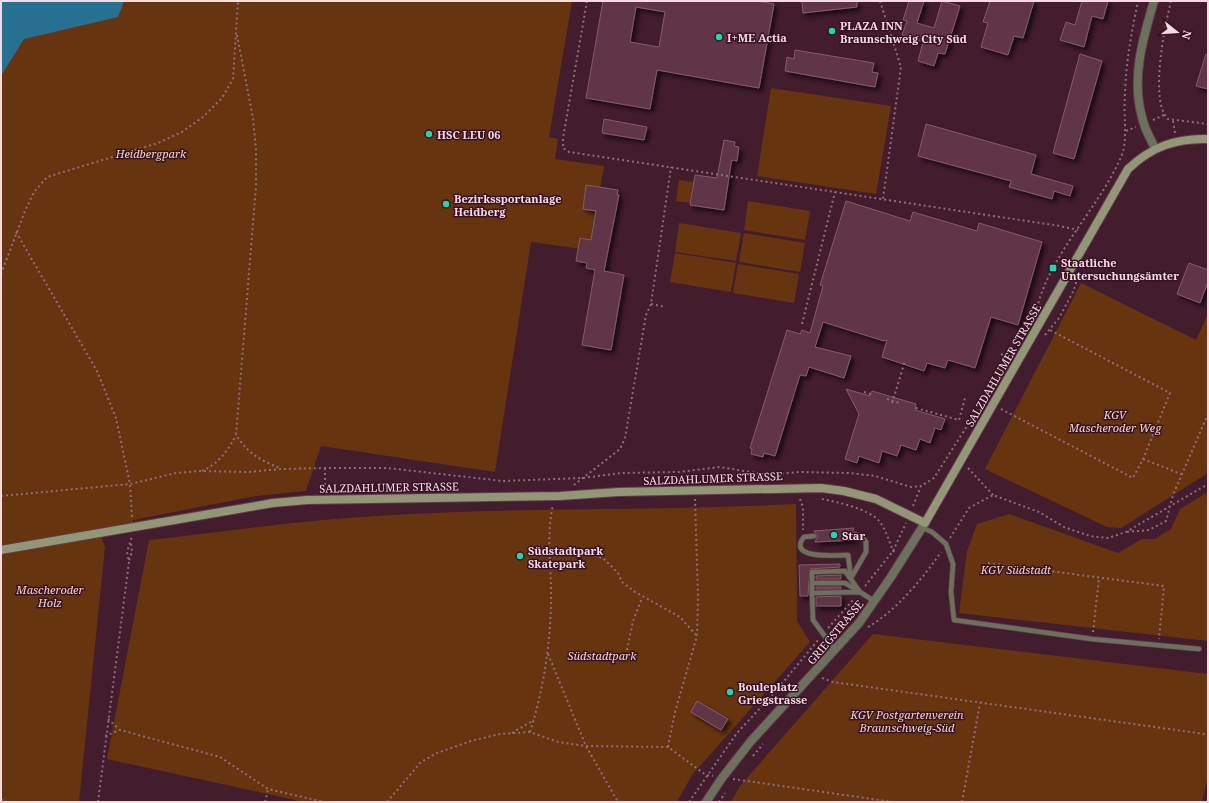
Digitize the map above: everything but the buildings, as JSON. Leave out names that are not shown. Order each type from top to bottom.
[{"type":"main road","name":"SALZDAHLUMER STRASSE","points":[[1,550],[273,503],[326,499],[560,496],[790,487],[827,488],[876,500],[924,526],[1128,169],[1140,158],[1155,148],[1176,141],[1208,139]]},
{"type":"street","points":[[1154,1],[1142,48],[1138,82],[1142,117],[1155,148]]},
{"type":"street","name":"GRIEGSTRASSE","points":[[706,802],[722,778],[751,741],[859,623],[924,526]]},
{"type":"lane","points":[[924,526],[946,544],[953,564],[951,592],[954,620],[1092,639],[1199,649]]},
{"type":"lane","points":[[851,578],[866,552],[866,542],[862,537],[855,534]]},
{"type":"lane","points":[[814,536],[804,537],[802,540],[800,546],[805,553],[813,555],[848,555],[851,578]]},
{"type":"lane","points":[[835,650],[813,620],[812,572],[845,571],[860,592]]},
{"type":"lane","points":[[812,583],[845,583],[874,601]]},
{"type":"lane","points":[[812,593],[860,592]]},
{"type":"path","points":[[1,274],[16,232],[34,192],[47,177],[158,143],[182,132],[202,117],[222,98],[233,79],[238,1]]},
{"type":"path","points":[[587,1],[562,148],[569,152],[1060,226],[1078,230]]},
{"type":"path","points":[[880,1],[900,67],[883,199]]},
{"type":"path","points":[[1171,1],[1159,65],[1160,105],[1164,115],[1168,119],[1181,122],[1208,124]]},
{"type":"path","points":[[200,471],[218,461],[230,448],[236,435],[256,186],[256,150],[253,118],[237,35]]},
{"type":"path","points":[[1036,310],[1039,298],[1064,249],[1078,230],[1121,157],[1125,144],[1125,120]]},
{"type":"path","points":[[530,732],[534,720],[548,653],[552,508],[554,502],[560,496],[620,449],[625,438],[646,316],[651,304],[671,167]]},
{"type":"path","points":[[802,324],[835,192]]},
{"type":"path","points":[[16,232],[97,371],[116,418],[130,484],[132,515]]},
{"type":"path","points":[[1045,336],[1059,318],[1074,290],[1078,276]]},
{"type":"path","points":[[651,304],[665,307]]},
{"type":"path","points":[[992,407],[1002,409],[1133,478],[1143,459],[1170,393],[1039,325]]},
{"type":"path","points":[[1001,354],[1010,357]]},
{"type":"path","points":[[893,402],[905,361]]},
{"type":"path","points":[[864,392],[871,394]]},
{"type":"path","points":[[916,408],[958,420],[966,398]]},
{"type":"path","points":[[887,399],[899,403]]},
{"type":"path","points":[[1126,532],[1149,530],[1166,520],[1168,509],[1208,414]]},
{"type":"path","points":[[236,435],[245,449],[260,459],[281,469]]},
{"type":"path","points":[[1143,459],[1182,474]]},
{"type":"path","points":[[1,496],[130,484],[176,473],[200,471],[248,472],[281,469],[325,468],[387,468],[503,481],[583,478],[621,473],[678,472],[720,467],[768,475],[799,472],[849,473],[875,476],[911,486],[920,486]]},
{"type":"path","points":[[325,468],[326,499]]},
{"type":"path","points":[[968,468],[993,495],[1039,512],[1064,527],[1090,536],[1108,538],[1126,532],[1168,509],[1208,484]]},
{"type":"path","points":[[867,627],[878,622],[931,566],[969,508],[993,495]]},
{"type":"path","points":[[799,496],[803,507],[802,540]]},
{"type":"path","points":[[668,748],[675,712],[697,636],[698,597],[696,497],[688,498]]},
{"type":"path","points":[[820,498],[856,508],[871,514],[879,521],[893,551]]},
{"type":"path","points":[[125,537],[132,535],[127,552],[129,562]]},
{"type":"path","points":[[98,802],[105,736],[129,562],[132,552],[131,542]]},
{"type":"path","points":[[550,550],[577,551],[603,558],[618,573],[622,582],[642,598],[680,617],[697,636]]},
{"type":"path","points":[[988,563],[1164,586],[1158,646]]},
{"type":"path","points":[[1092,639],[1098,578]]},
{"type":"path","points":[[627,650],[633,621],[642,598]]},
{"type":"path","points":[[548,653],[586,746],[618,802]]},
{"type":"path","points":[[822,678],[833,682],[1205,734]]},
{"type":"path","points":[[962,802],[980,703]]},
{"type":"path","points":[[108,719],[120,730],[220,757],[268,789],[324,802]]},
{"type":"path","points":[[511,733],[534,720]]},
{"type":"path","points":[[105,736],[120,730]]},
{"type":"path","points":[[387,802],[421,762],[437,753],[471,741],[500,734],[530,732],[558,742],[586,746],[668,748],[706,775],[893,802]]},
{"type":"path","points":[[265,802],[268,789]]},
{"type":"path","points":[[1,799],[7,802]]},
{"type":"green space","points":[[1,1],[572,1],[549,137],[558,139],[555,159],[604,166],[589,250],[531,242],[495,472],[321,446],[306,491],[256,496],[133,520],[133,528],[100,534],[105,547],[79,802],[1,802]]},
{"type":"green space","points":[[771,88],[891,106],[876,194],[757,176]]},
{"type":"green space","points":[[679,180],[693,182],[690,203],[676,201]]},
{"type":"green space","points":[[748,201],[810,211],[805,240],[744,230]]},
{"type":"green space","points":[[679,223],[741,233],[736,261],[675,252]]},
{"type":"green space","points":[[744,233],[805,243],[800,272],[739,262]]},
{"type":"green space","points":[[675,253],[736,263],[731,292],[670,282]]},
{"type":"green space","points":[[738,264],[799,274],[794,303],[733,293]]},
{"type":"green space","name":"KGV Mascheroder Weg","points":[[1081,283],[1196,340],[1208,314],[1208,473],[1121,528],[1107,527],[985,469]]},
{"type":"green space","name":"KGV Südstadt","points":[[1208,492],[1208,641],[959,613],[967,551],[977,524],[1009,514],[1118,553],[1142,539],[1155,539],[1171,529],[1180,509]]},
{"type":"green space","name":"Südstadtpark","points":[[796,504],[797,621],[810,642],[692,775],[677,802],[304,802],[107,759],[149,540],[301,522],[392,515],[493,511],[695,508]]},
{"type":"green space","name":"KGV Postgartenverein Braunschweig-Süd","points":[[873,634],[1208,674],[1208,777],[1202,802],[731,802],[740,786]]},
{"type":"water","points":[[1,1],[124,1],[118,17],[24,39],[1,76]]},
{"type":"place","name":"PLAZA INN Braunschweig City Süd","points":[[832,31]]},
{"type":"place","name":"I+ME Actia","points":[[719,37]]},
{"type":"place","name":"HSC LEU 06","points":[[429,134]]},
{"type":"place","name":"Bezirkssportanlage Heidberg","points":[[446,204]]},
{"type":"place","name":"Staatliche Untersuchungsämter","points":[[1053,268]]},
{"type":"place","name":"Star","points":[[834,535]]},
{"type":"place","name":"Südstadtpark Skatepark","points":[[520,556]]},
{"type":"place","name":"Bouleplatz Griegstrasse","points":[[730,692]]},
{"type":"park label","name":"Heidbergpark","points":[[151,153]]},
{"type":"park label","name":"Mascheroder Holz","points":[[50,595]]}]
